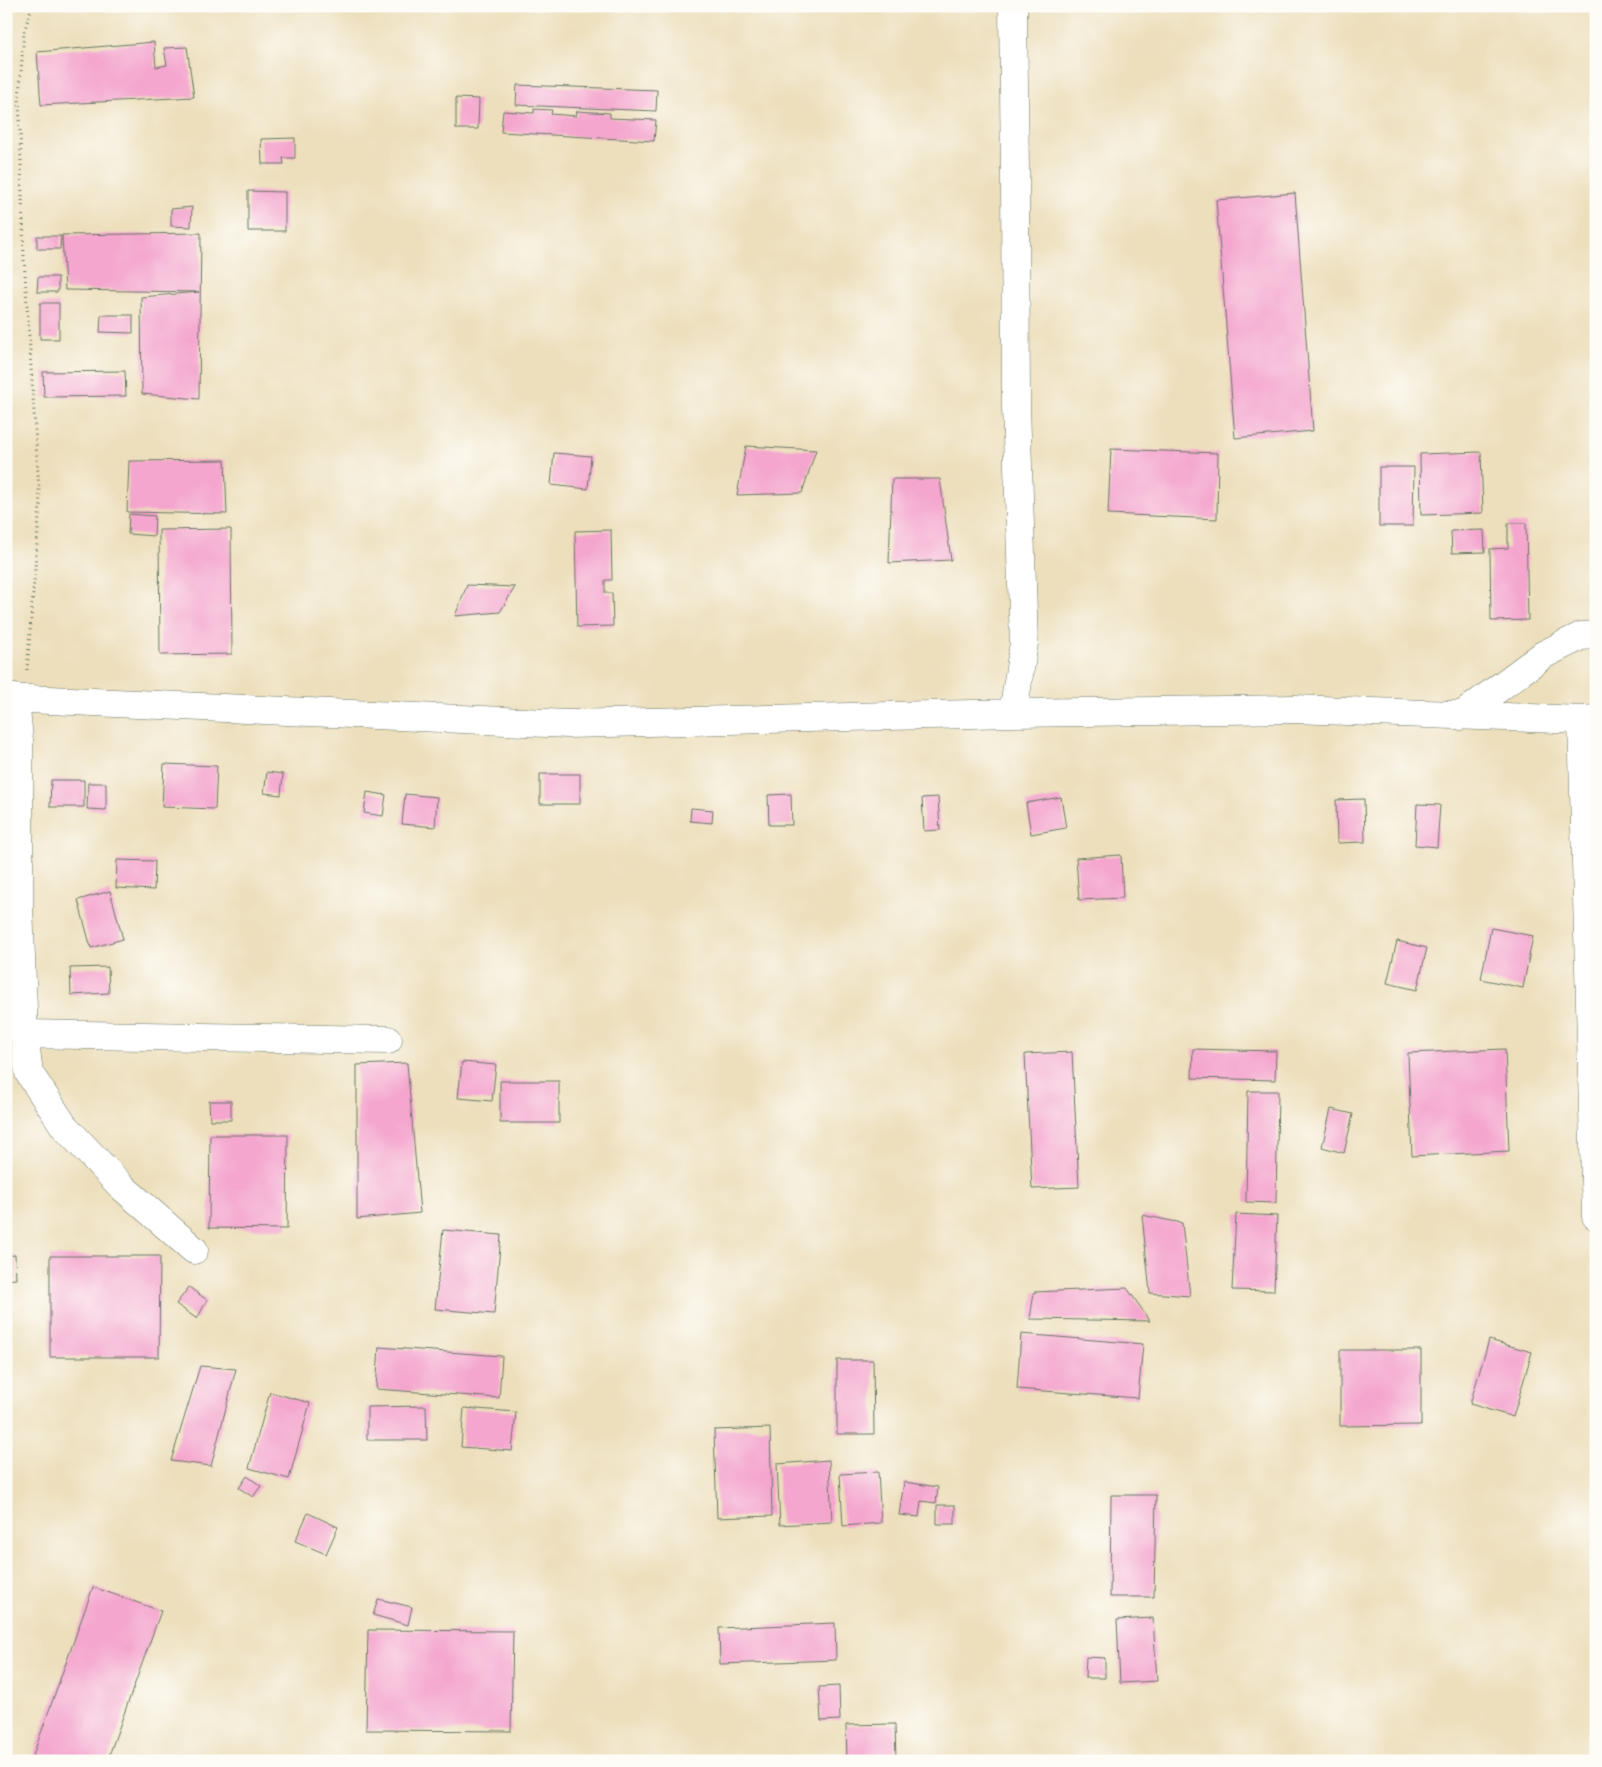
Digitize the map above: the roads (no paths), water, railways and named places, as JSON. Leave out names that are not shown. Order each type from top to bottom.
[{"type":"street","points":[[1013,6],[1016,407],[1024,643],[1013,713]]},
{"type":"street","points":[[1461,716],[1543,656],[1581,636],[1596,635]]},
{"type":"street","points":[[194,1250],[120,1185],[64,1126],[29,1073],[24,1034],[19,906],[18,740],[15,698],[568,724],[1013,713],[1294,709],[1589,719],[1596,1216]]},
{"type":"street","points":[[24,1034],[388,1040]]}]
